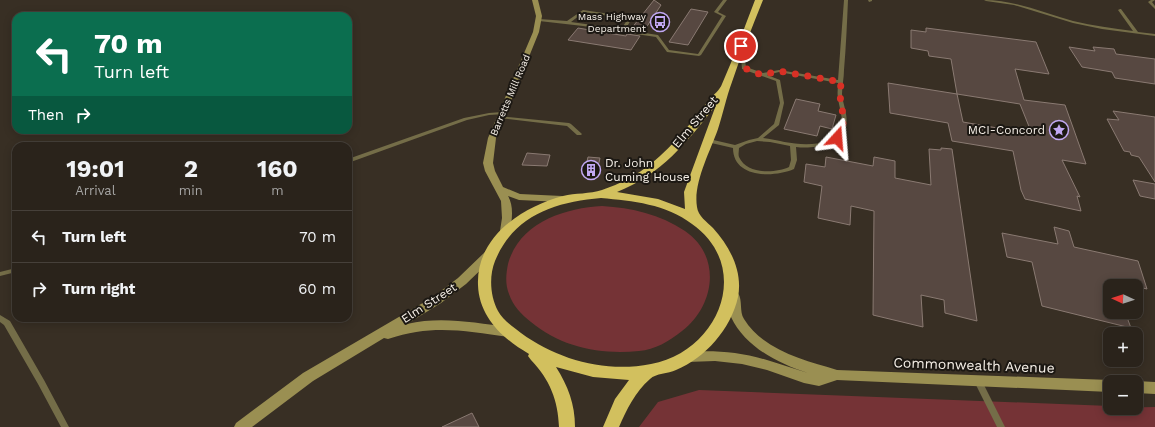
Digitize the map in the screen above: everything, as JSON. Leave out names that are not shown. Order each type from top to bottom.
[{"type":"highway","name":"Elm Street","points":[[701,224],[692,209],[690,192],[727,83],[759,0]]},
{"type":"highway","name":"Elm Street","points":[[601,194],[630,182],[654,167],[676,145],[727,83]]},
{"type":"highway","points":[[525,346],[549,358],[570,366],[613,372],[647,372],[667,366],[685,357],[708,340],[719,327],[731,301],[733,287],[732,273],[723,249],[709,230],[701,224],[670,208],[655,202],[601,194],[562,199],[533,210],[513,223],[505,231],[490,254],[484,272],[486,299],[499,323],[545,364],[556,379],[564,396],[567,427]]},
{"type":"highway","points":[[611,427],[621,404],[647,372]]},
{"type":"street","name":"Barretts Mill Road","points":[[505,231],[507,210],[506,201],[490,171],[488,163],[491,143],[501,115],[533,41],[539,20],[539,9],[535,0]]},
{"type":"street","points":[[500,189],[519,197],[562,199]]},
{"type":"street","name":"Elm Street","points":[[241,427],[308,377],[423,309],[450,291],[490,254]]},
{"type":"street","name":"Commonwealth Avenue","points":[[733,287],[735,311],[740,322],[752,336],[763,345],[797,363],[837,376]]},
{"type":"street","name":"Elm Street","points":[[362,344],[401,330],[432,324],[465,326],[508,332]]},
{"type":"street","name":"Commonwealth Avenue","points":[[685,357],[708,355],[733,356],[820,380],[837,376],[1103,386]]},
{"type":"street","points":[[1143,387],[1155,388]]},
{"type":"lane","points":[[539,20],[568,22],[657,36],[668,51],[699,55],[724,16],[716,12],[725,0]]},
{"type":"lane","points":[[708,141],[736,147],[748,140],[760,138],[793,146],[806,146],[823,143],[837,138],[843,130],[843,115],[840,96],[846,0]]},
{"type":"lane","points":[[986,0],[1014,4],[1073,22],[1102,28],[1155,35]]},
{"type":"lane","points":[[1154,0],[1150,2],[1155,8]]},
{"type":"lane","points":[[1120,10],[1137,33]]},
{"type":"lane","points":[[568,22],[583,11],[630,18],[622,31]]},
{"type":"lane","points":[[741,46],[744,68],[778,80],[782,103],[776,126],[760,138]]},
{"type":"lane","points":[[762,75],[779,71],[841,82]]},
{"type":"lane","points":[[352,160],[466,119],[488,114],[569,125],[579,134]]},
{"type":"lane","points":[[736,147],[736,157],[743,164],[762,173],[772,174],[792,168],[794,160],[793,146]]},
{"type":"lane","points":[[0,274],[12,271]]},
{"type":"lane","points":[[0,318],[7,324],[65,427]]},
{"type":"lane","points":[[978,381],[1001,427]]},
{"type":"shaded area","points":[[602,206],[635,210],[666,220],[685,231],[697,241],[705,254],[709,267],[710,281],[702,308],[693,321],[682,331],[651,349],[610,352],[582,347],[555,338],[527,319],[515,306],[509,294],[506,279],[508,264],[514,250],[522,238],[545,220],[558,214],[588,207]]},
{"type":"shaded area","points":[[699,390],[1103,406],[1103,415],[1143,415],[1143,407],[1155,407],[1155,427],[639,427],[658,402]]},
{"type":"building","points":[[654,0],[661,5],[644,31],[631,29]]},
{"type":"building","points":[[691,9],[708,12],[688,45],[669,42]]},
{"type":"building","points":[[578,28],[626,36],[627,34],[640,36],[631,50],[568,40]]},
{"type":"building","points":[[926,28],[1036,42],[1049,74],[1015,69],[1024,100],[1065,105],[1086,164],[1062,160],[1080,197],[1077,196],[1081,211],[1025,199],[1021,190],[1013,151],[952,141],[948,123],[890,113],[888,83],[957,94],[951,59],[929,56],[928,51],[911,48],[911,30],[926,32]],"holes":[[[957,94],[1020,104],[1032,134],[963,122]]]},
{"type":"building","points":[[1069,47],[1095,51],[1093,47],[1114,49],[1116,54],[1155,59],[1155,84],[1115,78],[1112,72],[1082,67]]},
{"type":"building","points":[[796,99],[820,104],[818,111],[836,115],[832,129],[820,126],[817,136],[784,129]]},
{"type":"building","points":[[1113,111],[1155,117],[1155,182],[1139,157],[1131,155],[1130,152],[1124,151],[1107,119],[1119,120]]},
{"type":"building","points":[[941,148],[952,149],[977,321],[945,313],[944,300],[921,295],[923,327],[873,315],[874,211],[851,206],[850,225],[818,218],[822,186],[804,182],[806,164],[825,167],[826,157],[873,166],[874,157],[895,161],[895,178],[931,185],[929,149],[941,150]]},
{"type":"building","points":[[527,153],[550,155],[547,166],[522,165]]},
{"type":"building","name":"Dr. John Cuming House","points":[[588,157],[600,158],[596,176],[584,175]]},
{"type":"building","points":[[1133,180],[1155,184],[1155,199],[1140,196]]},
{"type":"building","points":[[1054,227],[1069,231],[1074,247],[1138,261],[1147,289],[1143,288],[1143,279],[1103,279],[1103,319],[1128,319],[1131,327],[1042,306],[1032,262],[1007,257],[1002,233],[1058,244]]},
{"type":"building","points":[[472,413],[479,427],[442,427]]},
{"type":"place","name":"Mass Highway Department","points":[[660,22]]},
{"type":"place","name":"MCI-Concord","points":[[1059,130]]},
{"type":"place","name":"Dr. John Cuming House","points":[[591,170]]},
{"type":"route","points":[[741,46],[744,68],[762,75],[779,71],[841,82],[840,96],[843,115],[843,130],[837,138]]}]
